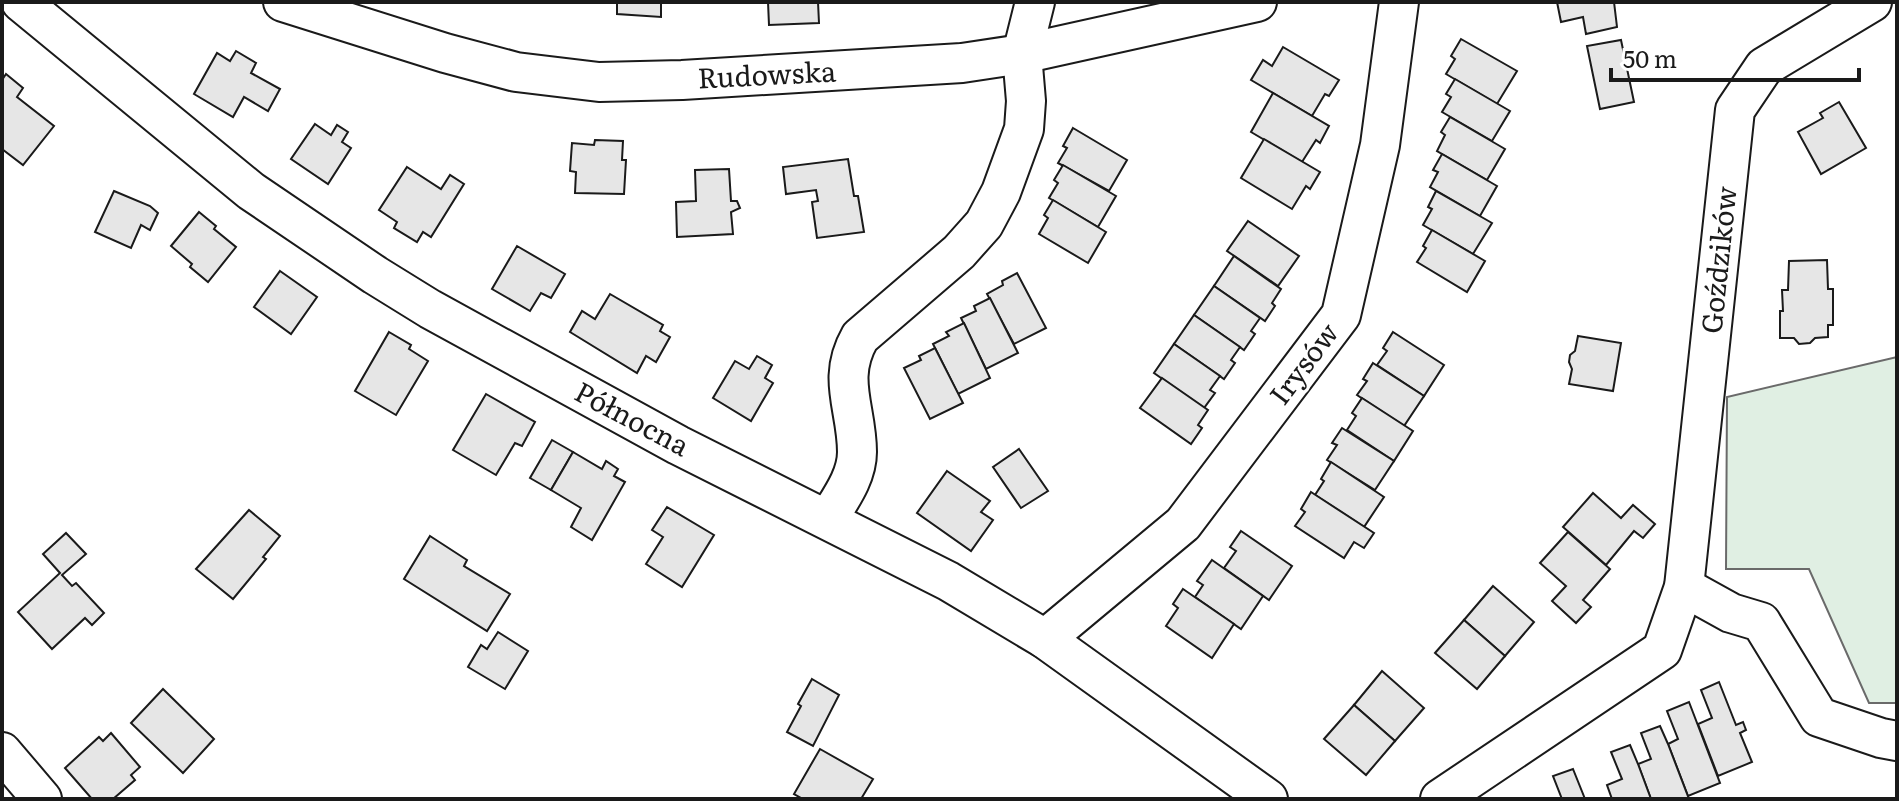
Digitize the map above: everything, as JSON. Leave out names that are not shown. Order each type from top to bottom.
[{"type":"street","name":"Północna","points":[[21,2],[251,191],[375,275],[430,309],[664,437],[948,581],[1045,639],[1268,799]]},
{"type":"street","name":"Rudowska","points":[[283,2],[516,72],[599,82],[896,69],[962,63],[1022,54],[1257,2]]},
{"type":"street","points":[[828,519],[852,478],[857,453],[847,378],[849,355],[860,337],[959,252],[984,224],[1001,192],[1024,129],[1026,101],[1022,54],[1035,2]]},
{"type":"street","name":"Irysów","points":[[1045,639],[1183,524],[1341,315],[1380,145],[1399,2]]},
{"type":"street","name":"Goździków","points":[[1440,799],[1662,650],[1684,587],[1735,110],[1764,67],[1872,2]]},
{"type":"street","points":[[1684,587],[1731,613],[1761,622],[1819,717],[1897,741]]},
{"type":"street","points":[[2,752],[42,799]]},
{"type":"green space","points":[[1897,357],[1897,703],[1869,703],[1809,569],[1726,569],[1727,397]]},
{"type":"building","points":[[617,2],[661,2],[661,17],[617,14]]},
{"type":"building","points":[[768,2],[818,2],[819,23],[769,25]]},
{"type":"building","points":[[1557,2],[1614,2],[1617,27],[1586,34],[1583,17],[1561,22]]},
{"type":"building","points":[[1461,39],[1517,71],[1497,104],[1446,74],[1455,59],[1451,56]]},
{"type":"building","points":[[1621,40],[1634,102],[1600,109],[1587,46]]},
{"type":"building","points":[[1283,47],[1339,80],[1329,96],[1325,94],[1312,116],[1251,80],[1263,60],[1272,66]]},
{"type":"building","points":[[236,51],[256,63],[251,73],[280,89],[268,111],[244,97],[233,117],[194,94],[217,53],[230,61]]},
{"type":"building","points":[[6,74],[23,88],[17,97],[54,126],[23,165],[2,149],[2,80]]},
{"type":"building","points":[[1455,79],[1510,111],[1492,141],[1442,112],[1451,97],[1446,94]]},
{"type":"building","points":[[1273,93],[1329,126],[1320,143],[1316,140],[1302,162],[1251,132]]},
{"type":"building","points":[[1839,102],[1866,148],[1821,174],[1798,132],[1823,118],[1820,113]]},
{"type":"building","points":[[1450,117],[1505,149],[1487,180],[1437,151],[1445,135],[1441,132]]},
{"type":"building","points":[[315,124],[331,135],[337,125],[348,132],[342,142],[351,148],[328,184],[291,159]]},
{"type":"building","points":[[1073,128],[1127,160],[1109,191],[1058,163]]},
{"type":"building","points":[[1264,139],[1320,172],[1310,189],[1306,186],[1292,209],[1241,178]]},
{"type":"building","points":[[595,140],[623,141],[622,160],[626,160],[624,194],[575,193],[576,172],[570,171],[572,143],[594,145]]},
{"type":"building","points":[[1442,154],[1497,186],[1480,216],[1430,187],[1438,172],[1433,170]]},
{"type":"building","points":[[848,159],[864,232],[817,238],[812,202],[818,201],[816,190],[786,194],[783,167]]},
{"type":"building","points":[[1063,165],[1116,196],[1098,227],[1049,198],[1058,183],[1054,180]]},
{"type":"building","points":[[407,167],[441,189],[450,175],[464,184],[431,237],[423,232],[417,242],[394,228],[397,222],[379,210]]},
{"type":"building","points":[[729,169],[731,201],[737,201],[740,208],[731,212],[733,234],[677,237],[676,202],[696,201],[695,170]]},
{"type":"building","points":[[114,191],[150,206],[158,213],[150,230],[141,225],[131,248],[95,232]]},
{"type":"building","points":[[1436,191],[1492,223],[1473,254],[1423,225],[1432,209],[1428,207]]},
{"type":"building","points":[[1053,200],[1106,232],[1088,263],[1039,234],[1048,218],[1044,215]]},
{"type":"building","points":[[199,212],[236,247],[208,282],[171,246]]},
{"type":"building","points":[[1248,221],[1299,256],[1278,286],[1227,251]]},
{"type":"building","points":[[1432,230],[1485,261],[1467,292],[1417,262]]},
{"type":"building","points":[[517,246],[565,274],[551,298],[541,293],[530,311],[492,289]]},
{"type":"building","points":[[1234,256],[1281,289],[1265,321],[1214,286]]},
{"type":"building","points":[[1827,260],[1828,289],[1833,289],[1833,325],[1828,325],[1828,337],[1799,344],[1794,338],[1780,338],[1782,290],[1788,290],[1789,261]]},
{"type":"building","points":[[280,271],[317,297],[291,334],[254,307]]},
{"type":"building","points":[[1017,273],[1046,328],[1014,344],[987,294]]},
{"type":"building","points":[[1214,286],[1260,318],[1251,331],[1255,334],[1244,350],[1194,315]]},
{"type":"building","points":[[610,294],[663,325],[660,331],[670,337],[656,362],[646,356],[637,373],[570,332],[582,311],[595,319]]},
{"type":"building","points":[[990,298],[1018,353],[986,369],[961,318],[976,311],[974,306]]},
{"type":"building","points":[[1194,315],[1240,347],[1231,360],[1235,363],[1224,379],[1174,344]]},
{"type":"building","points":[[964,323],[990,378],[958,394],[933,344],[949,336],[946,332]]},
{"type":"building","points":[[389,332],[411,345],[409,349],[428,361],[396,415],[355,391]]},
{"type":"building","points":[[1393,332],[1444,365],[1424,396],[1377,365],[1387,351],[1383,348]]},
{"type":"building","points":[[1578,336],[1621,343],[1613,391],[1569,384],[1572,369],[1570,355],[1575,351]]},
{"type":"building","points":[[1174,344],[1220,376],[1210,390],[1215,393],[1204,408],[1154,373]]},
{"type":"building","points":[[935,348],[963,403],[930,419],[904,368],[921,360],[919,356]]},
{"type":"building","points":[[757,356],[772,365],[765,378],[773,383],[751,421],[713,398],[735,361],[749,369]]},
{"type":"building","points":[[1373,363],[1424,396],[1404,426],[1357,395],[1367,381],[1363,379]]},
{"type":"building","points":[[1162,378],[1208,410],[1198,425],[1202,428],[1191,444],[1140,408]]},
{"type":"building","points":[[486,394],[535,422],[522,446],[515,443],[496,475],[453,450]]},
{"type":"building","points":[[1362,398],[1413,431],[1394,461],[1347,430],[1356,416],[1352,413]]},
{"type":"building","points":[[1342,428],[1394,461],[1375,490],[1327,460],[1337,445],[1332,443]]},
{"type":"building","points":[[552,440],[573,452],[551,490],[530,478]]},
{"type":"building","points":[[1019,449],[1048,491],[1021,508],[993,467]]},
{"type":"building","points":[[573,452],[602,469],[606,461],[618,469],[614,476],[625,482],[592,540],[571,527],[581,508],[551,490]]},
{"type":"building","points":[[1331,462],[1384,497],[1364,527],[1315,495]]},
{"type":"building","points":[[947,471],[990,501],[981,512],[993,520],[971,551],[917,513]]},
{"type":"building","points":[[1311,492],[1374,533],[1364,548],[1354,542],[1344,558],[1295,526],[1305,512],[1301,509]]},
{"type":"building","points":[[1593,493],[1621,518],[1633,505],[1655,524],[1643,538],[1634,531],[1606,565],[1563,527]]},
{"type":"building","points":[[667,507],[714,535],[682,587],[646,564],[663,537],[652,530]]},
{"type":"building","points":[[249,510],[280,536],[263,557],[266,559],[233,599],[196,569]]},
{"type":"building","points":[[1241,531],[1292,566],[1269,600],[1224,568],[1236,551],[1230,547]]},
{"type":"building","points":[[1568,532],[1610,569],[1583,600],[1591,607],[1576,623],[1552,601],[1566,586],[1540,563]]},
{"type":"building","points":[[66,533],[86,554],[62,575],[72,586],[76,583],[104,613],[92,625],[85,618],[52,649],[18,612],[60,573],[43,554]]},
{"type":"building","points":[[430,536],[467,560],[464,566],[510,594],[487,631],[404,579]]},
{"type":"building","points":[[1212,560],[1263,596],[1241,629],[1195,597],[1203,585],[1197,581]]},
{"type":"building","points":[[1493,586],[1534,622],[1505,656],[1464,620]]},
{"type":"building","points":[[1183,589],[1234,624],[1212,658],[1166,626],[1178,608],[1173,604]]},
{"type":"building","points":[[1464,620],[1505,656],[1477,689],[1435,653]]},
{"type":"building","points":[[498,632],[528,651],[505,689],[468,667],[481,645],[487,649]]},
{"type":"building","points":[[1382,671],[1424,708],[1395,741],[1354,705]]},
{"type":"building","points":[[812,679],[839,695],[813,746],[787,732]]},
{"type":"building","points":[[1719,682],[1736,725],[1743,722],[1746,730],[1740,733],[1752,762],[1718,776],[1698,724],[1712,718],[1701,690]]},
{"type":"building","points":[[163,689],[214,739],[183,773],[131,723]]},
{"type":"building","points":[[1689,702],[1720,783],[1688,796],[1668,744],[1678,739],[1667,711]]},
{"type":"building","points":[[1354,705],[1395,741],[1366,775],[1324,739]]},
{"type":"building","points":[[1660,726],[1689,799],[1651,799],[1638,764],[1651,759],[1641,733]]},
{"type":"building","points":[[111,733],[140,767],[131,775],[135,780],[113,799],[92,799],[65,768],[99,737],[103,741]]},
{"type":"building","points":[[1630,745],[1651,799],[1612,799],[1607,785],[1622,779],[1611,752]]},
{"type":"building","points":[[820,749],[873,779],[861,799],[803,799],[794,794]]},
{"type":"building","points":[[1573,769],[1585,799],[1562,799],[1553,776]]}]
